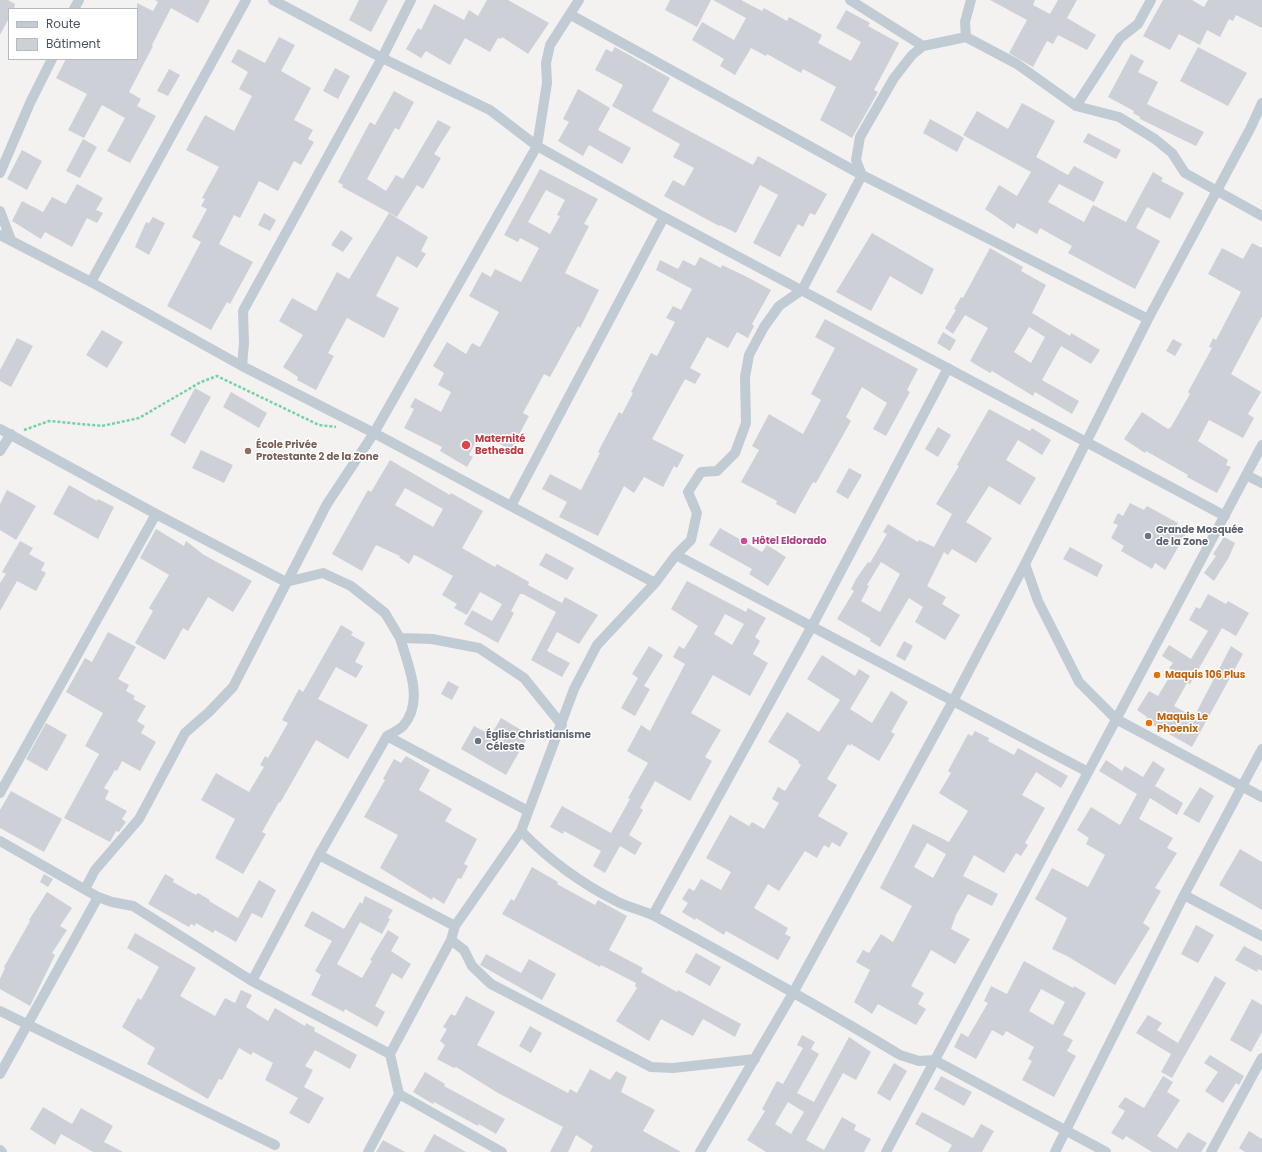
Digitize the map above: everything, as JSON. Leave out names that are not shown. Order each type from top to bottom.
[{"type":"street","points":[[91,282],[246,0]]},
{"type":"street","points":[[273,0],[382,58],[490,110],[536,146],[664,217],[1224,516]]},
{"type":"street","points":[[242,366],[244,343],[242,311],[382,58],[411,0]]},
{"type":"street","points":[[85,889],[95,870],[139,818],[185,733],[209,712],[233,687],[326,504],[374,433],[536,146],[547,83],[546,64],[550,45],[580,0]]},
{"type":"street","points":[[850,0],[923,46]]},
{"type":"street","points":[[966,37],[965,22],[971,0]]},
{"type":"street","points":[[1076,106],[1120,38],[1138,24],[1151,0]]},
{"type":"street","points":[[571,15],[862,175],[1148,319]]},
{"type":"street","points":[[368,1152],[399,1094],[390,1054],[451,940],[456,926],[521,831],[562,725],[574,689],[597,645],[656,583],[676,556],[691,540],[698,513],[688,492],[701,472],[718,471],[735,453],[746,423],[745,377],[749,355],[764,327],[779,306],[802,290],[862,175],[856,160],[860,137],[894,78],[912,55],[923,46],[966,37],[1018,64],[1076,106],[1119,117],[1125,120],[1155,139],[1172,153],[1185,173],[1262,216]]},
{"type":"street","points":[[0,173],[30,103],[52,60]]},
{"type":"street","points":[[700,1152],[793,992],[952,702],[1025,564],[1148,319],[1262,103]]},
{"type":"street","points":[[0,211],[11,240]]},
{"type":"street","points":[[511,506],[664,217]]},
{"type":"street","points":[[0,234],[91,282],[242,366],[374,433],[656,583]]},
{"type":"street","points":[[653,915],[812,626],[948,368]]},
{"type":"street","points":[[0,429],[156,514],[286,582],[323,574],[351,586],[385,613],[400,638],[412,677],[413,708],[402,726],[387,736],[319,855],[252,981]]},
{"type":"street","points":[[0,451],[11,434]]},
{"type":"street","points":[[886,1152],[1262,445]]},
{"type":"street","points":[[1246,475],[1262,483]]},
{"type":"street","points":[[0,793],[156,514]]},
{"type":"street","points":[[676,556],[1088,772]]},
{"type":"street","points":[[1025,564],[1038,601],[1079,682],[1116,719],[1262,797]]},
{"type":"street","points":[[400,638],[432,638],[479,648],[524,678],[562,725]]},
{"type":"street","points":[[387,736],[528,811]]},
{"type":"street","points":[[1055,1152],[1184,895],[1262,749]]},
{"type":"street","points":[[521,831],[543,853],[575,877],[619,902],[653,915],[793,992],[900,1055],[919,1061],[934,1060],[1106,1152]]},
{"type":"street","points":[[0,841],[98,897],[112,902],[133,906],[252,981],[390,1054]]},
{"type":"street","points":[[319,855],[456,926]]},
{"type":"street","points":[[1184,895],[1262,936]]},
{"type":"street","points":[[0,1074],[98,897]]},
{"type":"street","points":[[451,940],[464,950],[472,966],[491,984],[651,1067],[674,1068],[755,1059]]},
{"type":"street","points":[[0,1011],[275,1144]]},
{"type":"street","points":[[1211,1152],[1261,1062]]},
{"type":"street","points":[[399,1094],[502,1152]]},
{"type":"path","points":[[11,434],[50,421],[102,426],[139,418],[201,382],[217,376],[319,425],[343,428]]},
{"type":"building","points":[[0,0],[8,0],[15,4],[14,8],[8,8],[8,20],[0,35]]},
{"type":"building","points":[[155,0],[210,0],[198,23],[171,8],[152,45],[153,46],[129,92],[141,99],[137,106],[156,116],[130,163],[107,151],[125,118],[102,105],[84,138],[68,130],[87,94],[56,78],[65,60],[138,60],[137,3],[153,11],[158,2]]},
{"type":"building","points":[[359,0],[388,0],[371,32],[349,20]]},
{"type":"building","points":[[487,0],[508,0],[549,23],[528,54],[502,37],[501,39],[498,38],[490,52],[465,38],[450,65],[426,51],[421,58],[406,49],[418,28],[421,30],[434,4],[464,20],[469,10],[478,16]]},
{"type":"building","points":[[670,0],[711,0],[697,27],[665,10]]},
{"type":"building","points":[[713,0],[741,0],[762,11],[764,8],[787,21],[789,17],[822,35],[818,43],[851,61],[861,42],[836,28],[846,10],[870,23],[868,26],[899,43],[874,90],[878,92],[852,138],[820,120],[836,87],[803,69],[801,73],[767,54],[766,56],[751,48],[735,75],[720,66],[724,59],[692,40],[702,22],[734,40],[746,18]]},
{"type":"building","points":[[990,0],[1035,0],[1033,5],[1050,14],[1058,0],[1077,0],[1067,18],[1096,35],[1087,50],[1058,35],[1053,44],[1047,41],[1033,67],[1009,53],[1027,20]]},
{"type":"building","points":[[1163,0],[1192,0],[1204,7],[1208,0],[1262,0],[1262,28],[1236,15],[1233,21],[1229,19],[1220,37],[1207,30],[1200,45],[1179,34],[1170,50],[1143,36]]},
{"type":"building","points":[[279,37],[295,45],[281,71],[311,88],[294,120],[313,130],[308,139],[314,142],[301,165],[294,161],[278,191],[259,181],[240,218],[234,215],[219,244],[253,262],[230,304],[227,302],[211,330],[167,306],[201,242],[192,237],[207,209],[201,206],[205,199],[202,198],[219,167],[186,150],[205,115],[234,131],[252,96],[239,89],[248,72],[231,62],[238,49],[265,63]]},
{"type":"building","points":[[615,47],[670,78],[652,111],[753,165],[758,156],[827,194],[815,215],[810,213],[803,227],[798,224],[780,257],[753,243],[778,195],[760,185],[736,233],[720,225],[719,226],[664,196],[673,180],[684,186],[694,168],[673,157],[680,144],[612,106],[623,85],[595,70],[606,49],[612,52]]},
{"type":"building","points":[[1198,47],[1247,73],[1228,106],[1180,81]]},
{"type":"building","points":[[1131,54],[1144,61],[1138,72],[1158,82],[1147,104],[1204,132],[1196,146],[1140,119],[1140,117],[1133,113],[1134,111],[1108,97]]},
{"type":"building","points":[[335,68],[350,76],[338,99],[323,91]]},
{"type":"building","points":[[169,69],[180,75],[168,96],[157,91]]},
{"type":"building","points":[[578,89],[610,108],[598,130],[631,148],[622,164],[589,145],[583,156],[558,141],[569,122],[563,119]]},
{"type":"building","points":[[394,91],[414,102],[399,130],[395,128],[367,179],[386,191],[396,175],[403,179],[438,120],[451,127],[434,154],[441,158],[423,189],[417,185],[397,217],[342,187],[343,185],[338,182],[370,122],[375,125]]},
{"type":"building","points":[[1022,103],[1055,121],[1036,157],[1068,175],[1074,166],[1104,182],[1094,202],[1059,184],[1048,202],[1084,222],[1093,205],[1126,222],[1153,172],[1163,178],[1161,181],[1184,193],[1170,219],[1147,207],[1136,228],[1160,241],[1135,289],[1068,253],[1072,246],[1040,228],[1037,234],[1017,223],[1014,229],[985,209],[999,185],[1017,196],[1031,172],[963,135],[977,111],[1008,129]]},
{"type":"building","points":[[930,119],[964,138],[957,152],[923,133]]},
{"type":"building","points":[[1088,133],[1121,150],[1116,159],[1083,142]]},
{"type":"building","points":[[83,139],[97,147],[80,178],[66,171]]},
{"type":"building","points":[[22,150],[42,161],[27,190],[7,179]]},
{"type":"building","points":[[540,169],[598,199],[584,224],[589,226],[565,273],[599,290],[580,328],[578,326],[550,377],[544,374],[523,413],[529,416],[511,450],[480,433],[469,455],[473,457],[467,467],[440,451],[442,447],[404,428],[414,409],[410,407],[415,398],[441,412],[451,392],[438,385],[444,373],[433,366],[447,342],[466,354],[472,343],[480,347],[499,312],[469,296],[482,272],[491,277],[495,269],[521,282],[539,248],[520,238],[518,242],[504,235]],"holes":[[[546,190],[565,200],[557,215],[560,216],[550,234],[528,222]]]},
{"type":"building","points":[[77,184],[103,198],[96,210],[103,213],[97,223],[87,218],[72,247],[45,232],[41,239],[12,221],[22,201],[43,212],[52,197],[66,204]]},
{"type":"building","points":[[264,213],[276,220],[270,231],[258,225]]},
{"type":"building","points":[[389,213],[428,237],[421,251],[426,254],[417,268],[397,256],[376,296],[399,308],[384,338],[347,318],[328,353],[334,356],[316,390],[297,380],[298,377],[283,367],[303,335],[279,321],[292,298],[316,311],[337,272],[349,279]]},
{"type":"building","points":[[153,217],[165,223],[149,255],[135,247],[146,222],[149,223]]},
{"type":"building","points":[[341,230],[353,238],[343,252],[331,245]]},
{"type":"building","points":[[872,233],[934,269],[922,295],[890,276],[871,311],[836,292]]},
{"type":"building","points":[[1252,243],[1262,248],[1262,316],[1231,374],[1261,392],[1248,414],[1254,418],[1243,438],[1209,420],[1198,441],[1228,460],[1226,465],[1231,467],[1217,493],[1187,477],[1188,475],[1146,451],[1145,453],[1124,439],[1142,412],[1168,429],[1171,427],[1190,394],[1188,392],[1212,348],[1209,347],[1213,338],[1216,340],[1241,292],[1208,274],[1222,248],[1243,259]]},
{"type":"building","points":[[990,248],[1023,267],[1021,271],[1046,285],[1032,313],[1070,336],[1071,333],[1100,350],[1091,364],[1061,346],[1042,380],[1079,401],[1072,414],[1035,392],[1033,396],[992,371],[990,373],[970,361],[988,328],[965,315],[953,334],[945,328],[956,310],[954,309],[961,297],[963,298]],"holes":[[[1029,327],[1045,337],[1031,363],[1014,352]]]},
{"type":"building","points":[[700,257],[721,268],[722,265],[771,290],[752,324],[754,326],[748,338],[737,332],[728,348],[707,337],[690,368],[701,374],[695,384],[685,379],[652,439],[684,455],[677,468],[674,466],[663,487],[644,477],[634,493],[624,486],[598,536],[559,517],[567,502],[542,489],[550,474],[581,490],[600,453],[598,452],[619,412],[622,414],[633,393],[631,392],[651,353],[657,356],[675,322],[666,318],[673,306],[681,310],[692,289],[656,270],[660,260],[678,269],[683,260],[695,266]]},
{"type":"building","points":[[825,319],[918,369],[907,390],[910,392],[886,436],[873,429],[887,403],[862,387],[846,417],[851,421],[816,483],[813,482],[795,514],[776,504],[777,501],[741,482],[759,450],[752,446],[769,414],[803,434],[821,400],[811,394],[835,348],[815,337]]},
{"type":"building","points":[[102,330],[123,342],[107,368],[86,355]]},
{"type":"building","points":[[943,332],[956,340],[950,351],[937,343]]},
{"type":"building","points":[[17,338],[33,346],[11,387],[0,381],[0,370]]},
{"type":"building","points":[[1173,339],[1182,344],[1175,356],[1166,351]]},
{"type":"building","points":[[195,388],[211,397],[185,444],[170,435]]},
{"type":"building","points":[[231,392],[267,413],[259,428],[223,407]]},
{"type":"building","points":[[989,409],[1030,431],[1032,428],[1051,440],[1042,455],[1018,440],[1006,460],[1036,478],[1020,505],[989,486],[966,522],[992,538],[976,563],[952,549],[948,555],[944,552],[927,586],[946,597],[942,604],[960,615],[945,640],[915,622],[923,607],[909,598],[880,647],[870,641],[871,639],[837,619],[854,591],[851,589],[856,579],[868,562],[870,563],[887,534],[883,532],[888,524],[918,542],[919,540],[934,547],[952,514],[936,504],[959,466],[957,465]],"holes":[[[881,562],[900,574],[880,612],[861,601],[869,586],[867,585]]]},
{"type":"building","points":[[938,427],[951,435],[938,457],[925,449]]},
{"type":"building","points":[[201,450],[233,465],[224,483],[192,468]]},
{"type":"building","points":[[390,460],[450,495],[451,493],[483,511],[462,548],[495,567],[497,564],[529,582],[528,585],[562,603],[565,597],[598,615],[579,644],[557,632],[547,651],[570,663],[562,677],[531,660],[556,612],[523,594],[520,594],[511,611],[514,613],[498,643],[464,624],[472,610],[492,621],[502,604],[480,592],[467,615],[454,608],[457,604],[442,595],[453,576],[417,556],[414,555],[409,564],[399,557],[400,556],[376,545],[362,571],[332,554],[368,490],[371,492]],"holes":[[[405,488],[443,509],[433,527],[395,505]]]},
{"type":"building","points":[[849,468],[862,475],[848,499],[836,492]]},
{"type":"building","points":[[69,485],[97,501],[98,499],[114,507],[98,539],[53,514]]},
{"type":"building","points":[[7,490],[36,506],[16,540],[0,530],[0,504]]},
{"type":"building","name":"Grande Mosquée de la Zone","points":[[1130,503],[1144,510],[1147,506],[1178,523],[1175,528],[1186,534],[1165,570],[1155,563],[1152,569],[1121,551],[1124,546],[1111,538],[1118,525],[1113,523],[1118,513],[1123,516]]},
{"type":"building","points":[[720,528],[762,552],[767,545],[786,557],[768,586],[749,574],[752,569],[709,545]]},
{"type":"building","points":[[156,529],[184,546],[186,541],[204,555],[252,581],[233,612],[208,597],[188,631],[183,628],[165,660],[135,643],[153,611],[149,608],[169,575],[140,558]]},
{"type":"building","points":[[1224,537],[1235,543],[1229,557],[1214,581],[1204,573],[1216,556],[1213,554]]},
{"type":"building","points":[[20,541],[33,548],[29,554],[45,563],[41,570],[46,573],[36,591],[17,581],[0,611],[0,583],[6,574],[2,572]]},
{"type":"building","points":[[1070,547],[1103,565],[1097,577],[1063,559]]},
{"type":"building","points":[[546,553],[574,568],[567,580],[539,565]]},
{"type":"building","points":[[687,581],[746,612],[748,608],[766,618],[755,637],[760,641],[753,654],[768,663],[750,696],[713,675],[691,713],[721,730],[705,757],[712,761],[690,801],[655,781],[640,808],[643,810],[629,835],[642,843],[635,855],[620,846],[605,873],[593,866],[601,851],[564,831],[563,834],[550,827],[562,806],[611,833],[630,799],[628,798],[648,763],[627,751],[641,725],[650,731],[685,664],[673,657],[679,646],[684,649],[698,626],[671,609]],"holes":[[[725,614],[744,624],[732,645],[714,634]]]},
{"type":"building","points":[[1208,594],[1226,604],[1228,601],[1249,613],[1236,636],[1222,628],[1190,684],[1187,683],[1174,706],[1194,717],[1231,646],[1243,654],[1192,747],[1169,734],[1170,732],[1145,722],[1147,717],[1137,710],[1149,691],[1158,696],[1173,671],[1169,668],[1173,663],[1162,656],[1169,645],[1191,659],[1208,631],[1189,620],[1196,607],[1200,609]]},
{"type":"building","points":[[341,625],[353,632],[351,635],[365,643],[355,662],[363,666],[356,678],[336,667],[318,699],[368,725],[348,759],[316,740],[262,832],[266,834],[243,874],[215,858],[235,819],[201,800],[216,773],[249,792],[264,767],[260,765],[265,756],[268,758],[288,723],[282,720],[299,689],[303,692]]},
{"type":"building","points":[[108,632],[136,647],[118,679],[129,685],[126,691],[135,696],[133,699],[146,706],[137,721],[145,726],[141,733],[156,742],[140,771],[122,761],[117,771],[115,770],[104,788],[109,791],[105,799],[127,811],[122,819],[126,822],[119,832],[116,831],[110,842],[64,818],[99,754],[85,746],[103,713],[66,692],[85,658],[92,662]]},
{"type":"building","points":[[904,641],[913,646],[905,661],[896,656]]},
{"type":"building","points":[[649,646],[663,655],[644,686],[650,689],[635,716],[621,708],[638,678],[632,674]]},
{"type":"building","points":[[822,655],[855,676],[859,669],[870,676],[850,709],[872,723],[891,691],[908,702],[891,732],[895,734],[879,761],[851,744],[850,746],[848,744],[827,779],[837,785],[818,816],[848,833],[840,847],[832,842],[829,848],[824,845],[817,858],[805,851],[779,891],[768,884],[754,908],[788,928],[785,934],[791,937],[778,960],[726,931],[724,935],[696,918],[695,920],[682,912],[688,903],[682,899],[689,888],[694,891],[701,879],[721,890],[731,872],[706,858],[730,815],[749,826],[752,822],[764,829],[779,803],[772,799],[778,787],[785,791],[801,765],[798,763],[799,761],[768,742],[787,712],[819,732],[840,700],[807,679]]},
{"type":"building","points":[[448,681],[459,687],[452,700],[441,694]]},
{"type":"building","points":[[501,718],[523,731],[520,736],[526,740],[506,775],[461,749],[474,726],[491,735]]},
{"type":"building","points":[[46,723],[67,735],[47,771],[26,759]]},
{"type":"building","points":[[975,731],[989,738],[988,741],[1014,755],[1018,748],[1068,776],[1061,788],[1036,772],[1022,795],[1045,808],[1025,843],[1028,845],[1021,856],[1016,853],[1004,873],[974,855],[963,876],[998,894],[992,906],[968,894],[956,915],[951,929],[970,939],[955,964],[931,950],[911,986],[924,993],[918,1004],[926,1009],[916,1025],[878,1004],[872,1014],[854,1002],[870,970],[856,962],[863,950],[869,953],[881,934],[893,942],[912,906],[880,888],[913,824],[949,842],[968,811],[939,793],[951,773],[948,771],[968,734],[972,736]],"holes":[[[927,843],[946,854],[933,878],[914,867]]]},
{"type":"building","points":[[406,756],[430,770],[419,790],[452,809],[445,821],[477,839],[464,864],[468,866],[461,879],[458,878],[444,904],[433,897],[432,900],[380,868],[398,835],[364,817],[385,780],[383,779],[394,759],[401,763]]},
{"type":"building","points":[[1106,760],[1122,771],[1125,766],[1143,777],[1153,761],[1165,769],[1155,786],[1183,803],[1177,815],[1150,798],[1139,819],[1173,838],[1167,848],[1177,853],[1155,888],[1161,891],[1143,923],[1150,928],[1115,985],[1067,956],[1052,949],[1067,918],[1035,899],[1052,868],[1088,887],[1105,855],[1086,844],[1089,838],[1077,830],[1091,807],[1120,825],[1137,794],[1099,771]]},
{"type":"building","points":[[1200,787],[1214,796],[1199,823],[1183,814]]},
{"type":"building","points":[[11,791],[62,819],[44,852],[0,828],[0,810]]},
{"type":"building","points":[[1240,849],[1262,862],[1262,910],[1219,885]]},
{"type":"building","points":[[532,867],[558,882],[557,884],[595,905],[598,900],[627,916],[609,950],[643,968],[641,972],[741,1024],[735,1037],[703,1019],[693,1036],[661,1019],[649,1041],[616,1021],[637,988],[635,986],[636,983],[601,965],[600,967],[502,914],[511,899],[514,901]]},
{"type":"building","points":[[44,874],[53,879],[48,887],[40,882]]},
{"type":"building","points":[[165,874],[174,879],[173,882],[196,895],[198,893],[238,918],[259,880],[276,890],[262,918],[252,913],[236,942],[215,930],[213,933],[196,923],[195,926],[191,924],[189,927],[148,904]]},
{"type":"building","points":[[47,892],[72,908],[60,926],[67,930],[52,953],[55,955],[30,1006],[0,989],[0,979],[5,968],[4,967],[30,921],[29,920]]},
{"type":"building","points":[[365,896],[393,910],[388,918],[390,919],[382,934],[360,922],[337,964],[362,978],[372,961],[370,960],[388,930],[399,937],[391,951],[411,964],[402,979],[392,973],[375,1006],[385,1012],[377,1027],[345,1009],[344,1012],[311,995],[321,975],[315,971],[332,941],[304,926],[312,911],[344,929],[360,902],[362,904]]},
{"type":"building","points":[[1196,925],[1214,935],[1198,963],[1181,954]]},
{"type":"building","points":[[135,933],[196,968],[180,996],[215,1016],[225,998],[235,1003],[241,990],[252,995],[246,1007],[268,1021],[275,1008],[305,1026],[306,1023],[315,1028],[314,1031],[357,1055],[350,1069],[315,1050],[305,1066],[313,1070],[304,1087],[324,1098],[309,1124],[289,1113],[298,1098],[265,1080],[273,1063],[253,1052],[251,1055],[239,1048],[222,1080],[219,1079],[208,1099],[147,1064],[155,1048],[122,1027],[138,998],[141,1000],[159,967],[127,948]]},
{"type":"building","points":[[1244,946],[1262,956],[1262,971],[1258,969],[1257,972],[1235,960]]},
{"type":"building","points":[[696,953],[721,967],[710,986],[685,972]]},
{"type":"building","points":[[486,954],[521,973],[529,959],[556,974],[542,1000],[480,965]]},
{"type":"building","points":[[1024,961],[1073,988],[1074,986],[1086,993],[1063,1035],[1073,1040],[1067,1051],[1076,1056],[1054,1097],[1022,1080],[1032,1061],[1028,1059],[1034,1047],[1006,1031],[1003,1036],[992,1030],[976,1059],[954,1047],[961,1033],[968,1037],[988,1003],[984,1001],[991,986],[1007,994]],"holes":[[[1041,989],[1065,1002],[1053,1025],[1029,1011]]]},
{"type":"building","points":[[1215,976],[1226,983],[1172,1078],[1161,1072],[1171,1054],[1136,1033],[1148,1015],[1162,1023],[1157,1030],[1178,1043]]},
{"type":"building","points":[[466,996],[495,1012],[477,1045],[568,1093],[570,1089],[577,1093],[590,1069],[610,1080],[616,1071],[627,1077],[621,1092],[655,1110],[643,1131],[681,1152],[590,1152],[593,1146],[576,1135],[568,1152],[550,1152],[563,1127],[498,1093],[456,1067],[454,1068],[437,1059],[445,1045],[440,1041],[447,1029],[443,1027],[451,1014],[455,1016]]},
{"type":"building","points":[[1252,999],[1262,1005],[1262,1032],[1251,1052],[1230,1040]]},
{"type":"building","points":[[530,1026],[542,1033],[531,1053],[519,1046]]},
{"type":"building","points":[[802,1035],[815,1042],[811,1049],[819,1054],[797,1093],[814,1102],[849,1037],[871,1052],[856,1080],[843,1073],[806,1140],[824,1150],[842,1117],[856,1125],[854,1130],[871,1139],[864,1152],[766,1152],[747,1140],[765,1111],[762,1109],[777,1081],[783,1084],[803,1048],[797,1045]],"holes":[[[788,1102],[804,1112],[791,1134],[775,1124]]]},
{"type":"building","points":[[1210,1055],[1244,1076],[1239,1085],[1236,1083],[1223,1103],[1205,1091],[1218,1072],[1204,1063]]},
{"type":"building","points":[[894,1063],[907,1071],[890,1101],[877,1093]]},
{"type":"building","points":[[425,1072],[445,1084],[444,1086],[505,1119],[496,1134],[434,1102],[433,1104],[413,1092]]},
{"type":"building","points":[[941,1076],[972,1092],[964,1106],[934,1089]]},
{"type":"building","points":[[1163,1076],[1173,1082],[1167,1092],[1180,1100],[1157,1136],[1177,1149],[1188,1132],[1207,1143],[1201,1152],[1152,1152],[1126,1136],[1123,1140],[1111,1133],[1125,1111],[1118,1107],[1125,1097],[1144,1108]]},
{"type":"building","points":[[43,1107],[72,1124],[81,1108],[113,1126],[104,1142],[123,1152],[93,1152],[61,1134],[55,1145],[30,1129]]},
{"type":"building","points":[[922,1112],[973,1138],[981,1124],[994,1131],[982,1152],[948,1152],[952,1145],[915,1124]]},
{"type":"building","points":[[1249,1131],[1262,1139],[1262,1152],[1245,1152],[1239,1148]]},
{"type":"building","points":[[434,1134],[466,1152],[424,1152]]},
{"type":"building","points":[[383,1140],[405,1152],[376,1152]]},
{"type":"place","name":"Maternité Bethesda","points":[[466,445]]},
{"type":"place","name":"École Privée Protestante 2 de la Zone","points":[[248,451]]},
{"type":"place","name":"Grande Mosquée de la Zone","points":[[1148,536]]},
{"type":"place","name":"Hôtel Eldorado","points":[[744,541]]},
{"type":"place","name":"Maquis 106 Plus","points":[[1157,675]]},
{"type":"place","name":"Maquis Le Phoenix","points":[[1149,723]]},
{"type":"place","name":"Église Christianisme Céleste","points":[[478,741]]}]
